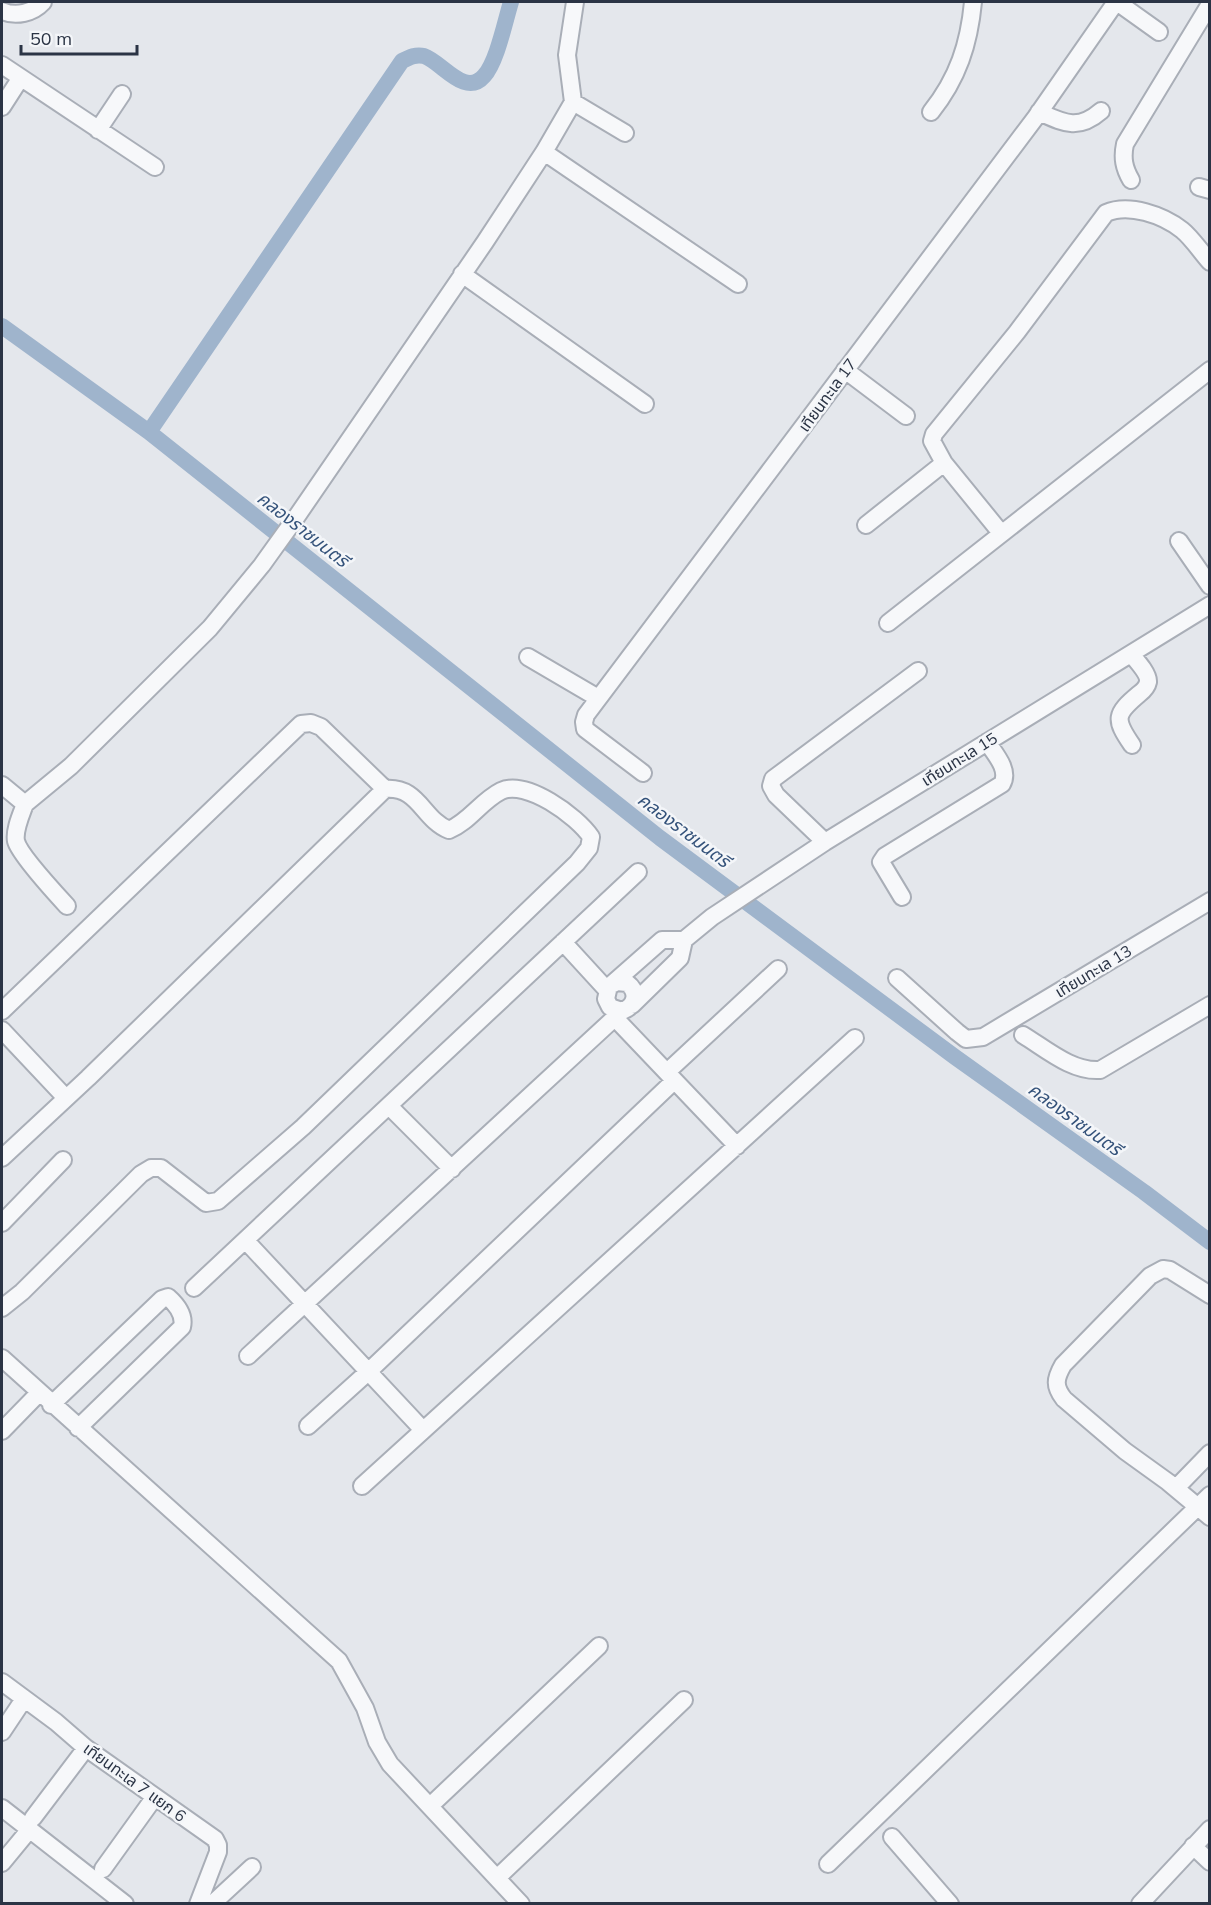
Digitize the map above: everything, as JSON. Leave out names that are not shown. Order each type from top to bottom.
[{"type":"street","points":[[2,11],[17,15],[38,8],[43,2]]},
{"type":"street","points":[[67,906],[35,870],[16,843],[16,830],[25,804],[71,766],[210,628],[262,565],[295,519],[544,152],[573,102],[567,55],[575,2]]},
{"type":"street","points":[[931,112],[962,59],[970,33],[973,2]]},
{"type":"street","points":[[1117,2],[1159,32]]},
{"type":"street","name":"เทียนทะเล 17","points":[[643,773],[585,729],[586,715],[1039,112],[1117,2]]},
{"type":"street","points":[[1131,180],[1125,170],[1122,155],[1125,144],[1209,4]]},
{"type":"street","points":[[2,66],[155,167]]},
{"type":"street","points":[[2,107],[20,79]]},
{"type":"street","points":[[98,130],[122,94]]},
{"type":"street","points":[[573,102],[625,133]]},
{"type":"street","points":[[1039,112],[1071,124],[1078,124],[1093,118],[1101,111]]},
{"type":"street","points":[[544,152],[738,284]]},
{"type":"street","points":[[1001,533],[944,463],[932,441],[934,434],[1017,332],[1106,213],[1116,208],[1129,209],[1170,222],[1183,231],[1209,262]]},
{"type":"street","points":[[462,274],[645,404]]},
{"type":"street","points":[[845,370],[906,416]]},
{"type":"street","points":[[888,624],[1209,370]]},
{"type":"street","points":[[866,525],[944,463]]},
{"type":"street","points":[[1179,541],[1209,586]]},
{"type":"street","name":"เทียนทะเล 15","points":[[684,940],[712,917],[825,842],[1209,605]]},
{"type":"street","points":[[1131,654],[1147,676],[1148,683],[1127,704],[1120,716],[1120,729],[1132,745]]},
{"type":"street","points":[[528,657],[598,698]]},
{"type":"street","points":[[825,842],[776,795],[771,786],[773,779],[918,671]]},
{"type":"street","points":[[2,1011],[301,724],[311,723],[321,727],[385,789]]},
{"type":"street","points":[[902,897],[881,862],[885,856],[1002,784],[1006,778],[1005,771],[987,742]]},
{"type":"street","points":[[2,785],[25,804]]},
{"type":"street","points":[[2,1158],[385,789],[398,788],[406,792],[440,827],[449,830],[457,827],[499,792],[512,787],[545,799],[586,829],[591,837],[589,848],[577,863],[303,1127],[218,1201],[206,1203],[161,1168],[151,1168],[141,1174],[22,1292],[2,1308]]},
{"type":"street","points":[[194,1288],[638,872]]},
{"type":"street","name":"เทียนทะเล 13","points":[[897,978],[957,1032],[966,1039],[975,1039],[993,1031],[1209,901]]},
{"type":"street","points":[[248,1356],[453,1169],[623,1012],[680,958],[684,940],[662,940],[610,987],[607,1003],[623,1012],[670,1077],[737,1146]]},
{"type":"street","points":[[563,942],[610,987]]},
{"type":"street","points":[[308,1426],[368,1371],[778,969]]},
{"type":"street","points":[[610,987],[622,982],[631,986],[635,996],[623,1012]]},
{"type":"street","points":[[1023,1035],[1077,1067],[1100,1070],[1209,1005]]},
{"type":"street","points":[[2,1030],[66,1098]]},
{"type":"street","points":[[362,1486],[855,1038]]},
{"type":"street","points":[[389,1106],[453,1169]]},
{"type":"street","points":[[2,1223],[63,1160]]},
{"type":"street","points":[[246,1240],[423,1430]]},
{"type":"street","points":[[828,1864],[1206,1506],[1176,1488],[1125,1451],[1064,1399],[1056,1388],[1056,1377],[1076,1350],[1150,1276],[1163,1269],[1170,1270],[1209,1295]]},
{"type":"street","points":[[2,1431],[45,1399],[162,1299],[168,1297],[182,1315],[184,1320],[182,1327],[78,1428]]},
{"type":"street","points":[[2,1358],[339,1661],[365,1708],[384,1755],[521,1904]]},
{"type":"street","points":[[1176,1488],[1209,1453]]},
{"type":"street","points":[[430,1806],[599,1646]]},
{"type":"street","name":"เทียนทะเล 7 แยก 6","points":[[2,1682],[56,1722],[86,1748],[217,1842],[218,1852],[198,1904]]},
{"type":"street","points":[[2,1732],[24,1699]]},
{"type":"street","points":[[497,1878],[684,1700]]},
{"type":"street","points":[[2,1863],[86,1748]]},
{"type":"street","points":[[103,1869],[154,1798]]},
{"type":"street","points":[[2,1809],[31,1824],[125,1904]]},
{"type":"street","points":[[1140,1904],[1209,1829]]},
{"type":"street","points":[[892,1837],[950,1904]]},
{"type":"street","points":[[1193,1846],[1209,1862]]},
{"type":"street","points":[[212,1904],[252,1867]]},
{"type":"waterway","points":[[2,326],[149,432],[402,61],[410,57],[424,56],[461,81],[477,82],[489,70],[493,61],[511,2]]},
{"type":"waterway","name":"คลองราชมนตรี","points":[[149,432],[660,838],[955,1057],[1210,1242]]}]
